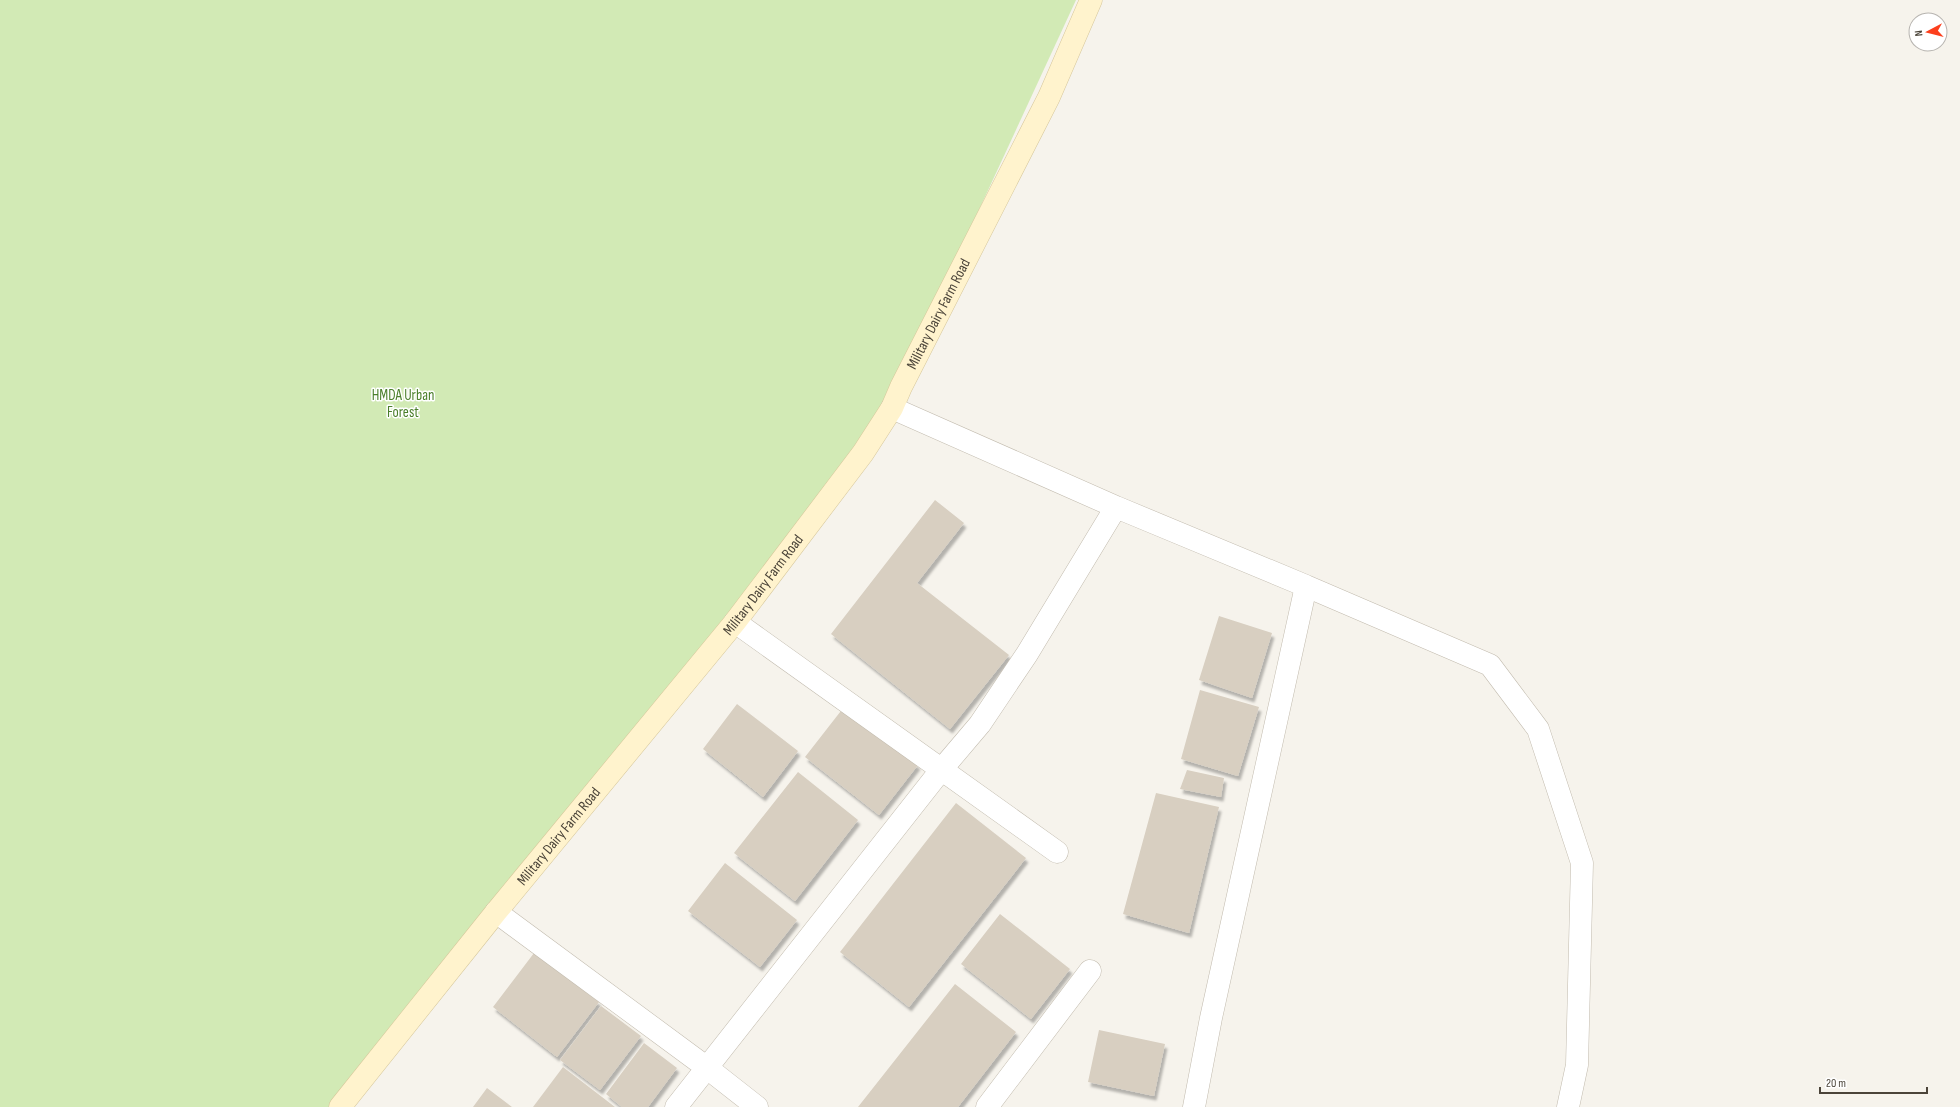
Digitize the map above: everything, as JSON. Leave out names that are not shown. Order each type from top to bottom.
[{"type":"main road","name":"Military Dairy Farm Road","points":[[340,1107],[496,912],[735,622],[863,453],[892,408],[900,387],[1049,97],[1091,0]]},
{"type":"street","points":[[892,408],[1116,507],[1306,586],[1490,666],[1538,729],[1582,863],[1577,1065],[1568,1107]]},
{"type":"street","points":[[676,1107],[941,770],[980,724],[1028,654],[1116,507]]},
{"type":"street","points":[[1194,1107],[1211,1018],[1306,586]]},
{"type":"street","points":[[735,622],[1057,852]]},
{"type":"street","points":[[496,912],[706,1067],[757,1107]]},
{"type":"street","points":[[987,1107],[1090,971]]},
{"type":"green space","name":"HMDA Urban Forest","points":[[0,0],[1076,0],[885,413],[347,1107],[0,1107]]},
{"type":"building","points":[[935,500],[964,523],[917,583],[1009,655],[950,729],[831,634]]},
{"type":"building","points":[[1219,616],[1272,633],[1252,698],[1199,680]]},
{"type":"building","points":[[1200,690],[1259,707],[1238,776],[1181,759]]},
{"type":"building","points":[[737,704],[798,751],[763,797],[703,749]]},
{"type":"building","points":[[844,707],[918,765],[879,815],[805,757]]},
{"type":"building","points":[[1187,770],[1224,778],[1221,797],[1180,789]]},
{"type":"building","points":[[798,772],[858,820],[795,901],[734,853]]},
{"type":"building","points":[[1156,793],[1219,807],[1189,933],[1123,914]]},
{"type":"building","points":[[956,803],[1026,858],[909,1007],[840,952]]},
{"type":"building","points":[[725,863],[797,920],[760,967],[688,911]]},
{"type":"building","points":[[1000,914],[1070,969],[1031,1019],[961,964]]},
{"type":"building","points":[[534,953],[599,1002],[557,1057],[493,1007]]},
{"type":"building","points":[[955,984],[1016,1032],[958,1107],[858,1107]]},
{"type":"building","points":[[601,1006],[641,1036],[600,1090],[560,1060]]},
{"type":"building","points":[[1099,1030],[1165,1044],[1154,1096],[1088,1082]]},
{"type":"building","points":[[644,1043],[677,1068],[648,1107],[622,1107],[606,1094]]},
{"type":"building","points":[[563,1067],[615,1107],[533,1107]]},
{"type":"building","points":[[487,1088],[512,1107],[473,1107]]}]
